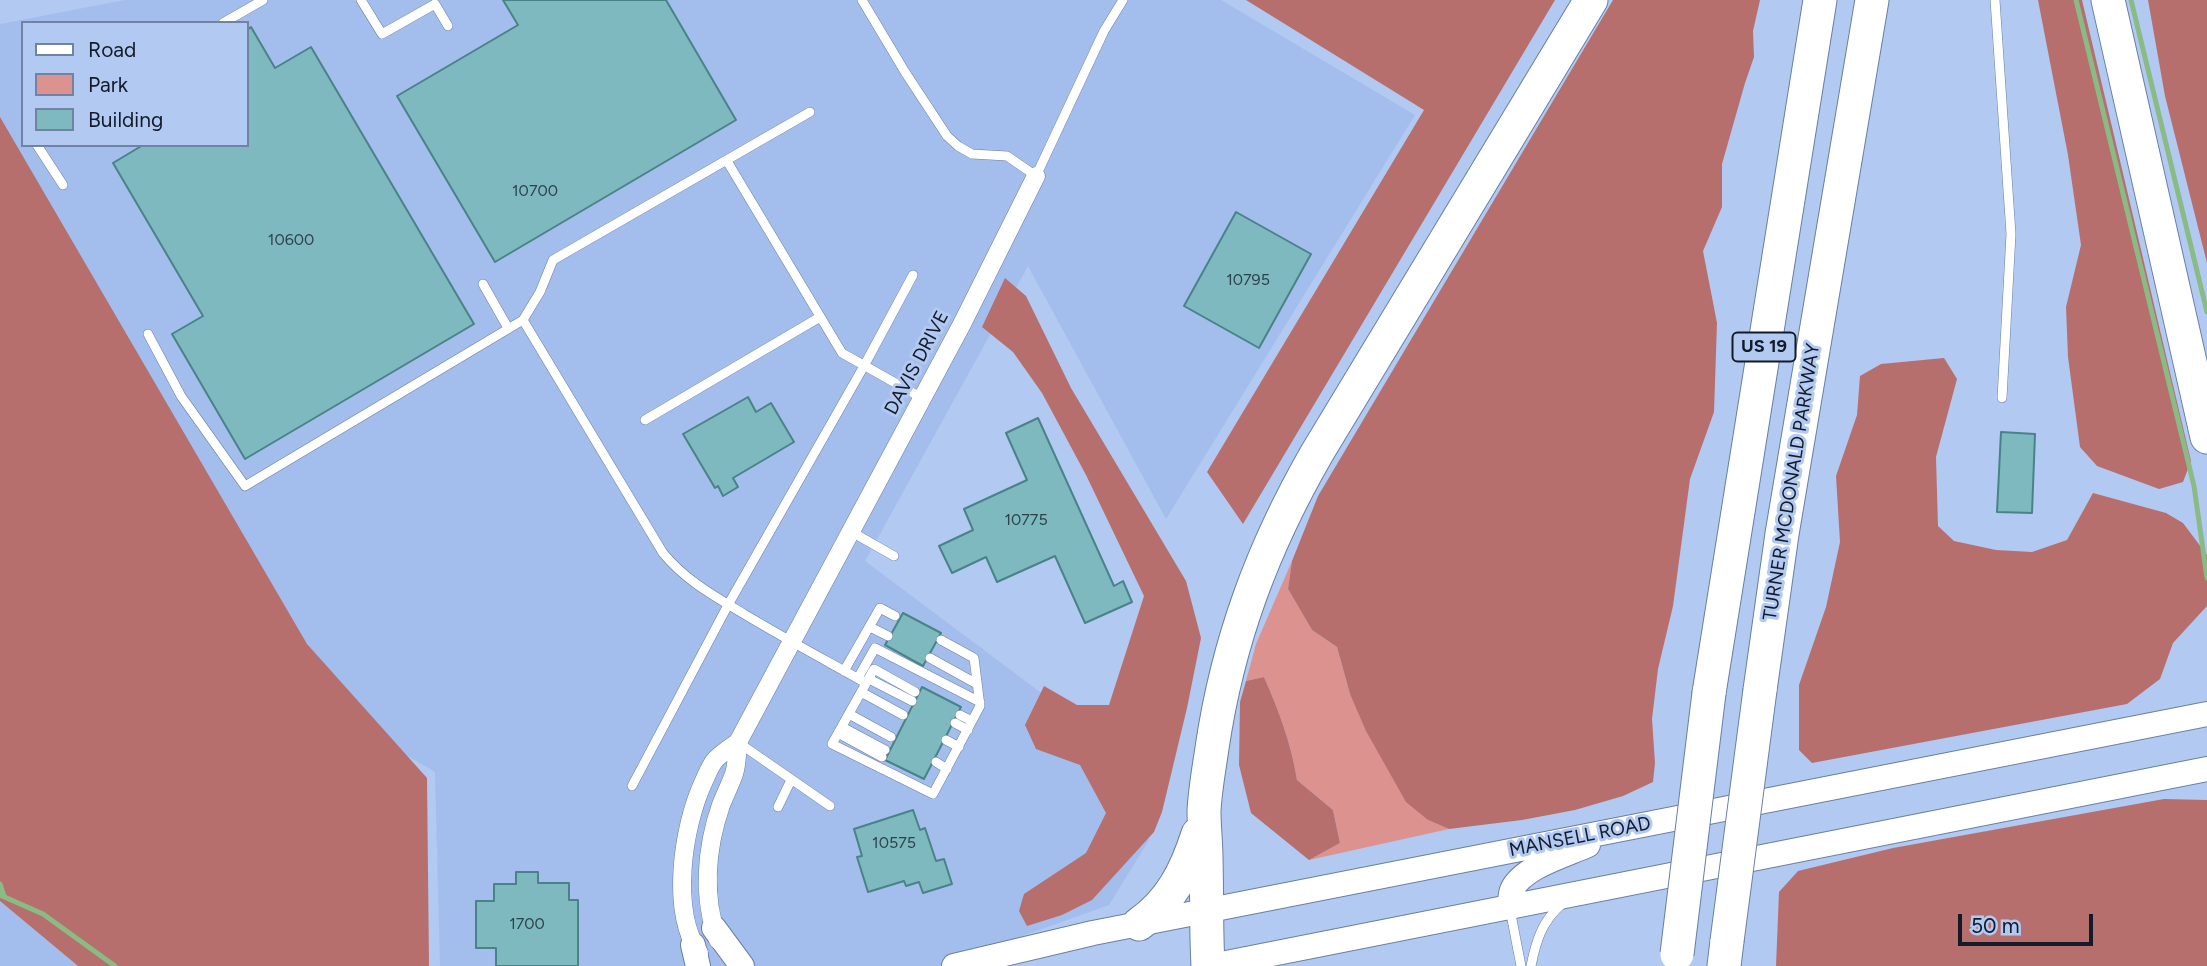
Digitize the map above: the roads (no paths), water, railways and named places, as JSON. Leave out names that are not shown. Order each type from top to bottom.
[{"type":"highway","points":[[1209,966],[1205,911],[1204,812],[1215,728],[1226,672],[1249,595],[1277,526],[1317,453],[1591,0]]},
{"type":"highway","name":"US 19","points":[[1676,960],[1709,693],[1820,0]]},
{"type":"highway","name":"TURNER MCDONALD PARKWAY","points":[[1726,953],[1780,548],[1872,0]]},
{"type":"highway","points":[[2108,0],[2207,437]]},
{"type":"highway","points":[[1139,924],[1153,914],[1177,884],[1191,855],[1204,812]]},
{"type":"main road","name":"MANSELL ROAD","points":[[954,966],[1022,948],[1139,924],[2207,713]]},
{"type":"main road","points":[[1209,966],[2207,769]]},
{"type":"main road","points":[[1510,907],[1511,892],[1520,879],[1533,870],[1631,827]]},
{"type":"main road","points":[[714,928],[742,966]]},
{"type":"street","name":"DAVIS DRIVE","points":[[728,966],[709,909],[707,886],[711,847],[720,806],[735,772],[738,742],[922,398],[1036,176]]},
{"type":"street","name":"DAVIS DRIVE","points":[[707,966],[696,955],[682,887],[684,847],[694,804],[705,778],[715,760],[738,742]]},
{"type":"street","points":[[684,847],[711,847]]},
{"type":"lane","points":[[226,21],[263,0]]},
{"type":"lane","points":[[361,0],[382,34],[435,4],[448,26]]},
{"type":"lane","points":[[862,0],[947,136],[972,154],[1007,156],[1036,176]]},
{"type":"lane","name":"DAVIS DRIVE","points":[[1036,176],[1104,31],[1123,0]]},
{"type":"lane","points":[[1994,0],[2011,234],[2002,398]]},
{"type":"lane","points":[[148,334],[181,396],[245,486],[523,320],[540,292],[552,260],[810,112]]},
{"type":"lane","points":[[38,147],[63,185]]},
{"type":"lane","points":[[727,161],[842,353],[922,398]]},
{"type":"lane","points":[[632,786],[728,605],[914,275]]},
{"type":"lane","points":[[483,285],[508,328]]},
{"type":"lane","points":[[645,420],[820,317]]},
{"type":"lane","points":[[523,320],[663,553],[677,570],[728,605],[844,671],[864,680],[914,696],[874,669],[864,680]]},
{"type":"lane","points":[[850,531],[894,556]]},
{"type":"lane","points":[[844,671],[880,608],[895,616]]},
{"type":"lane","points":[[870,626],[888,636]]},
{"type":"lane","points":[[942,640],[974,658],[980,706],[933,794],[832,744],[861,692],[875,648],[979,702]]},
{"type":"lane","points":[[930,658],[977,684]]},
{"type":"lane","points":[[861,692],[903,715]]},
{"type":"lane","points":[[849,714],[891,737]]},
{"type":"lane","points":[[958,719],[970,725]]},
{"type":"lane","points":[[840,730],[883,753]]},
{"type":"lane","points":[[946,740],[958,747]]},
{"type":"lane","points":[[738,742],[830,806]]},
{"type":"lane","points":[[936,762],[947,769]]},
{"type":"lane","points":[[928,777],[939,783]]},
{"type":"lane","points":[[778,807],[792,780]]},
{"type":"lane","points":[[1531,966],[1540,931],[1550,914],[1581,893]]},
{"type":"lane","points":[[1510,907],[1521,966]]},
{"type":"waterway","points":[[2076,0],[2194,486],[2207,578]]},
{"type":"waterway","points":[[2131,0],[2207,312]]},
{"type":"waterway","points":[[0,884],[4,896]]},
{"type":"waterway","points":[[0,895],[43,914],[115,966]]}]
